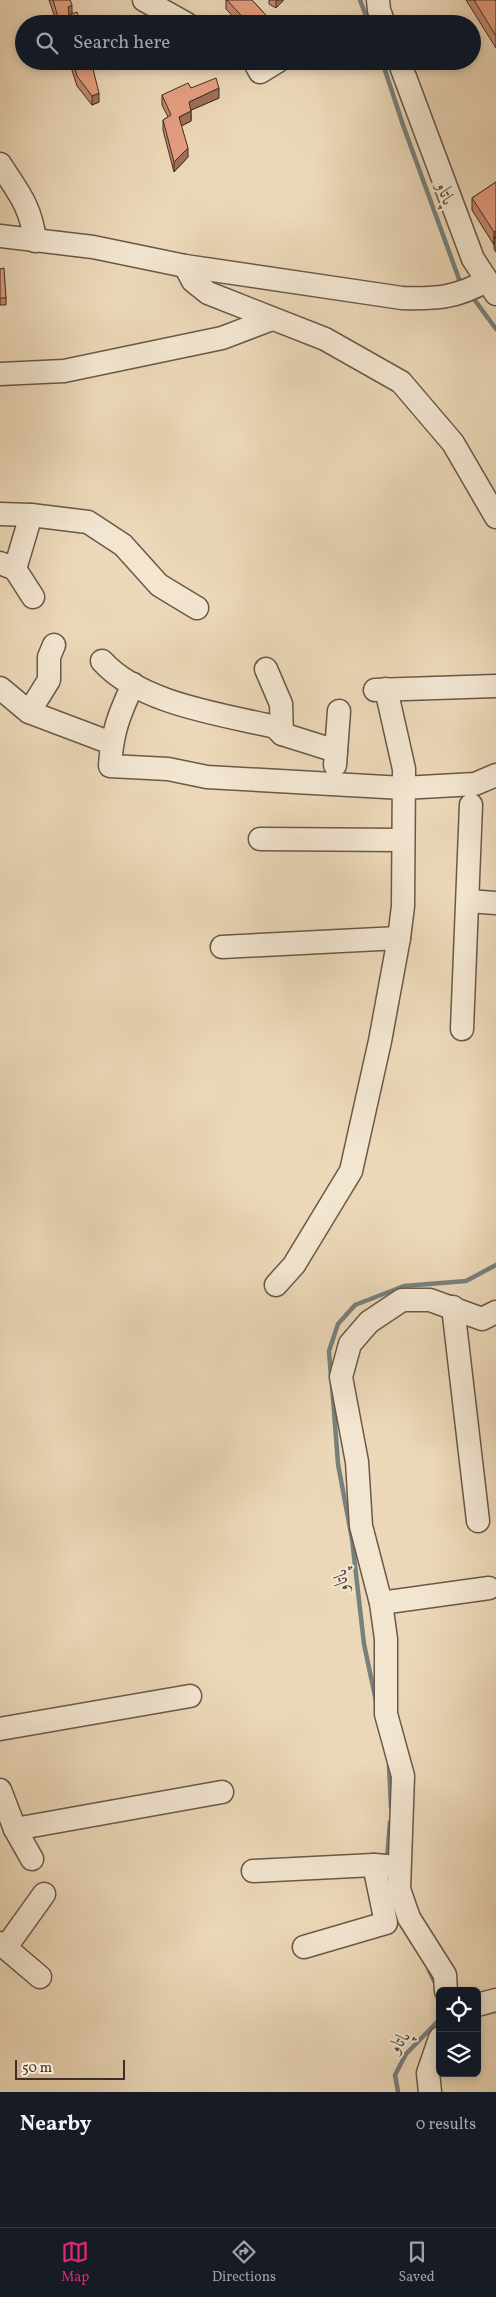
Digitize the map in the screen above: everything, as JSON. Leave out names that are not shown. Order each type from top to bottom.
[{"type":"street","points":[[144,0],[171,15]]},
{"type":"street","points":[[378,0],[381,15]]},
{"type":"street","points":[[0,236],[93,247],[185,266],[402,298],[434,299],[478,290],[473,259],[402,70]]},
{"type":"street","points":[[0,164],[33,218],[36,240]]},
{"type":"street","points":[[185,266],[193,281],[208,293],[325,339],[401,382],[453,443],[496,517]]},
{"type":"street","points":[[0,374],[64,370],[222,338],[272,319]]},
{"type":"street","points":[[0,514],[31,515],[88,522],[122,545],[159,585],[197,608]]},
{"type":"street","points":[[31,515],[7,566],[33,597]]},
{"type":"street","points":[[29,712],[49,680],[49,657],[54,645]]},
{"type":"street","points":[[102,661],[133,684],[181,706],[275,727],[282,734],[336,751]]},
{"type":"street","points":[[266,669],[281,704],[282,734]]},
{"type":"street","points":[[133,684],[117,717],[110,766],[168,769],[207,777],[403,788],[475,784],[496,775]]},
{"type":"street","points":[[276,1285],[294,1265],[351,1171],[380,1041],[399,938],[403,906],[404,769],[380,690],[496,686]]},
{"type":"street","points":[[0,688],[29,712],[112,742]]},
{"type":"street","points":[[334,784],[339,711]]},
{"type":"street","points":[[462,1029],[471,805]]},
{"type":"street","points":[[260,839],[403,840]]},
{"type":"street","points":[[468,901],[496,903]]},
{"type":"street","points":[[222,947],[399,938]]},
{"type":"street","points":[[446,1987],[445,1975],[409,1918],[400,1889],[399,1867],[403,1776],[386,1714],[386,1639],[381,1603],[362,1526],[357,1462],[341,1377],[350,1344],[368,1322],[402,1300],[430,1300],[482,1319],[496,1312]]},
{"type":"street","points":[[453,1307],[478,1521]]},
{"type":"street","points":[[381,1603],[489,1588]]},
{"type":"street","points":[[0,1729],[190,1696]]},
{"type":"street","points":[[0,1790],[15,1829],[32,1859]]},
{"type":"street","points":[[15,1829],[222,1792]]},
{"type":"street","points":[[253,1872],[374,1865],[399,1867]]},
{"type":"street","points":[[304,1947],[386,1923],[374,1865]]},
{"type":"street","points":[[40,1977],[3,1945],[44,1894]]},
{"type":"street","points":[[481,2005],[496,2000]]},
{"type":"street","points":[[430,2092],[428,2073],[436,2050]]},
{"type":"building","points":[[53,0],[70,0],[72,5],[68,7],[69,15],[57,15]]},
{"type":"building","points":[[227,0],[252,0],[266,15],[241,15]]},
{"type":"building","points":[[474,0],[496,0],[496,36]]},
{"type":"building","points":[[75,70],[93,70],[99,93],[92,96],[77,76]]},
{"type":"building","points":[[216,78],[219,88],[189,102],[191,111],[179,117],[188,148],[174,162],[163,120],[171,115],[162,95],[188,83],[191,88]]},
{"type":"building","points":[[496,182],[496,231],[494,232],[472,198]]},
{"type":"building","points":[[4,268],[6,298],[0,298],[0,269]]},
{"type":"waterway","name":"پاتاو","points":[[360,0],[366,15]]},
{"type":"waterway","name":"پاتاو","points":[[385,70],[403,125],[459,279],[463,285]]},
{"type":"waterway","name":"پاتاو","points":[[471,295],[496,329]]},
{"type":"waterway","name":"پاتاو","points":[[331,1377],[329,1351],[338,1324],[355,1305],[404,1286],[466,1281],[496,1265]]},
{"type":"waterway","name":"پاتاو","points":[[332,1385],[338,1464],[352,1539],[364,1644],[376,1701]]},
{"type":"waterway","name":"پاتاو","points":[[389,1765],[391,1807]]},
{"type":"waterway","name":"پاتاو","points":[[387,1859],[390,1822]]},
{"type":"waterway","name":"پاتاو","points":[[429,1970],[436,1985]]},
{"type":"waterway","name":"پاتاو","points":[[398,2092],[395,2075],[406,2054],[436,2023]]}]
